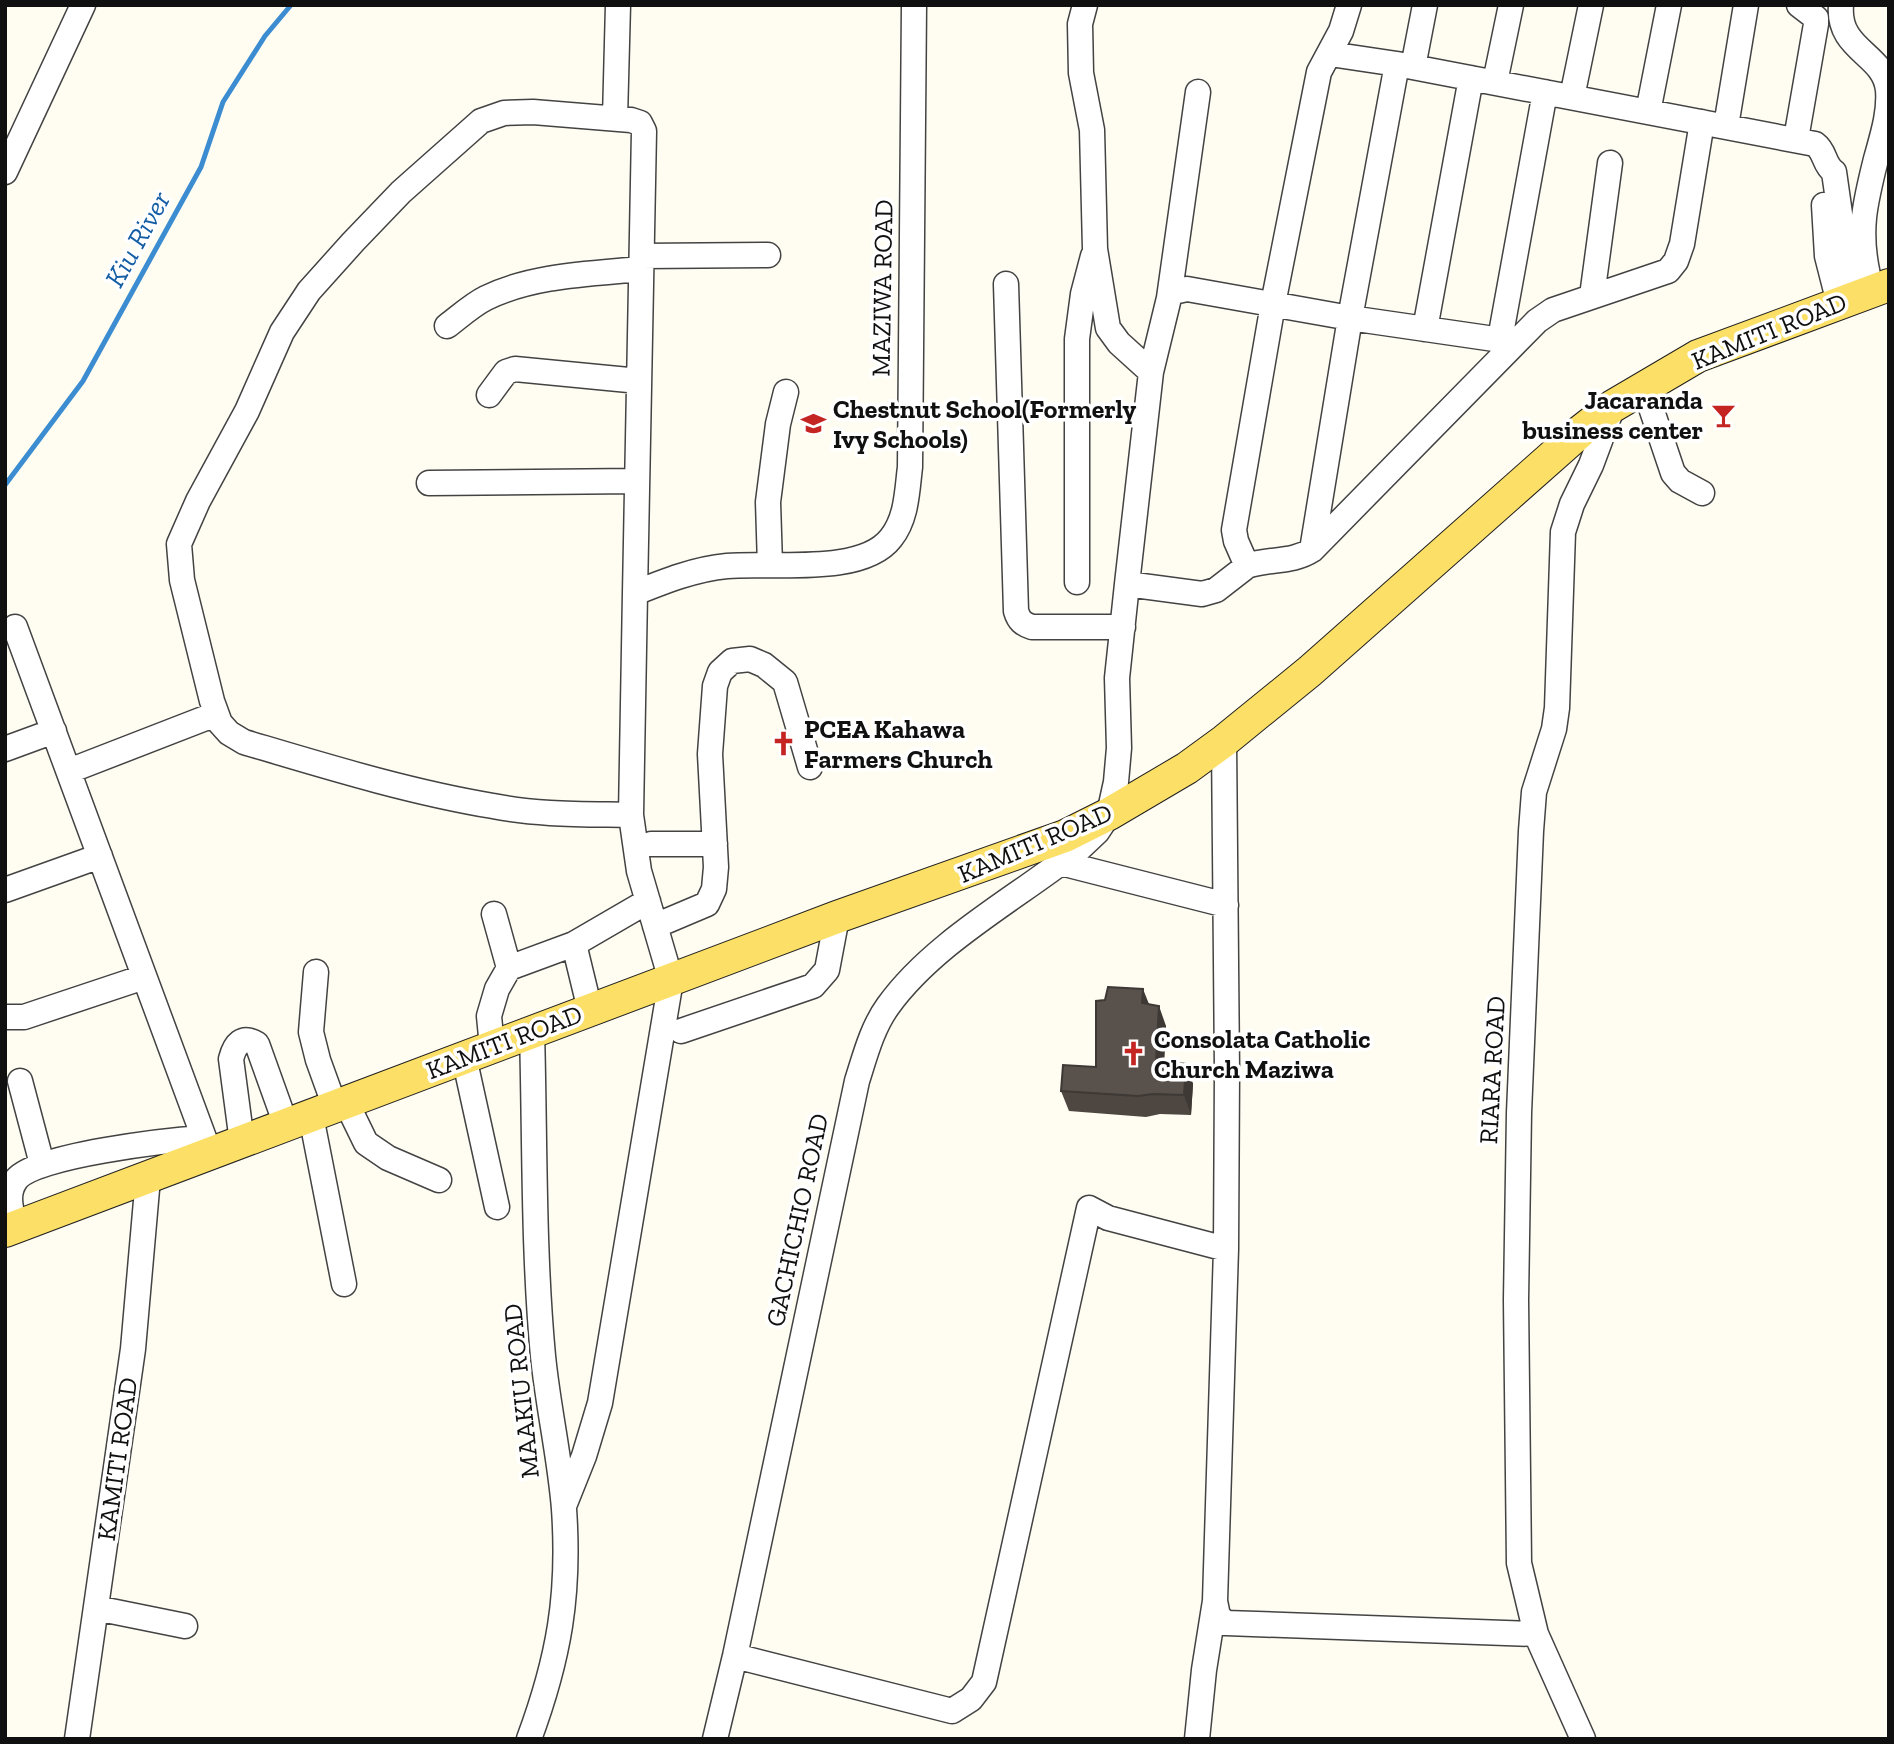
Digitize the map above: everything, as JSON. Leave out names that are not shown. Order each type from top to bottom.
[{"type":"main road","name":"KAMITI ROAD","points":[[10,1229],[148,1178],[207,1146],[242,1142],[837,917],[1065,836],[1109,814],[1187,768],[1224,741],[1310,671],[1581,431],[1614,406],[1698,356],[1864,294]]},
{"type":"street","points":[[5,172],[83,5]]},
{"type":"street","points":[[615,118],[618,5]]},
{"type":"street","name":"MAZIWA ROAD","points":[[635,593],[697,571],[727,566],[844,562],[873,553],[891,539],[904,515],[910,467],[914,5]]},
{"type":"street","points":[[1085,5],[1080,24],[1082,73],[1092,130],[1095,249],[1108,328],[1134,359],[1151,372]]},
{"type":"street","points":[[1247,566],[1234,530],[1273,303],[1320,72],[1349,5]]},
{"type":"street","points":[[1312,550],[1350,318],[1405,65],[1425,5]]},
{"type":"street","points":[[1425,329],[1483,80],[1511,5]]},
{"type":"street","points":[[1572,97],[1591,5]]},
{"type":"street","points":[[1648,112],[1669,5]]},
{"type":"street","points":[[1726,126],[1746,5]]},
{"type":"street","points":[[1796,139],[1816,18],[1799,5]]},
{"type":"street","points":[[1841,5],[1842,28],[1878,68],[1885,78],[1888,91],[1885,125],[1862,228],[1864,294]]},
{"type":"street","points":[[1330,54],[1405,65],[1808,141],[1820,148],[1826,167],[1833,172],[1846,256],[1864,294]]},
{"type":"street","points":[[1109,814],[1116,782],[1119,748],[1116,700],[1151,372],[1169,298],[1198,92]]},
{"type":"street","points":[[1508,341],[1545,92]]},
{"type":"street","points":[[564,1506],[584,1456],[600,1403],[671,980],[639,871],[631,815],[644,131],[640,123],[615,118],[533,112],[504,113],[481,121],[401,192],[309,292],[282,332],[247,411],[198,500],[180,544],[183,580],[219,723],[244,742],[365,776],[492,806],[563,814],[631,815]]},
{"type":"street","points":[[1127,584],[1202,594],[1216,590],[1247,566],[1263,561],[1299,558],[1312,550],[1508,341],[1553,310],[1668,271],[1676,261],[1682,244],[1702,122]]},
{"type":"street","points":[[1592,296],[1610,163]]},
{"type":"street","points":[[1076,582],[1077,339],[1087,274],[1095,249]]},
{"type":"street","points":[[447,326],[485,298],[548,279],[641,262],[768,256]]},
{"type":"street","points":[[1006,284],[1015,598],[1018,618],[1032,627],[1123,627]]},
{"type":"street","points":[[1169,298],[1179,290],[1187,289],[1350,318],[1508,341]]},
{"type":"street","points":[[489,395],[506,372],[515,369],[639,381]]},
{"type":"street","points":[[1644,387],[1674,473],[1679,481],[1702,493]]},
{"type":"street","points":[[770,565],[768,502],[778,424],[786,392]]},
{"type":"street","name":"RIARA ROAD","points":[[1583,1739],[1536,1634],[1519,1563],[1516,1300],[1519,1113],[1531,831],[1534,792],[1558,708],[1563,532],[1572,504],[1591,465],[1614,406]]},
{"type":"street","points":[[429,483],[637,481]]},
{"type":"street","points":[[10,1229],[9,1195],[16,1178],[42,1164],[149,1143],[207,1146],[15,627]]},
{"type":"street","points":[[655,926],[706,904],[714,888],[716,867],[710,754],[715,685],[720,671],[733,661],[750,659],[764,664],[785,682],[810,766]]},
{"type":"street","points":[[69,771],[216,714]]},
{"type":"street","points":[[5,749],[54,730]]},
{"type":"street","points":[[1197,1739],[1215,1601],[1226,1249],[1224,741]]},
{"type":"street","name":"GACHICHIO ROAD","points":[[715,1739],[857,1081],[870,1042],[886,1008],[921,967],[1061,863],[1097,832],[1109,814]]},
{"type":"street","points":[[651,844],[715,844]]},
{"type":"street","points":[[5,890],[100,856]]},
{"type":"street","points":[[1061,863],[1226,905]]},
{"type":"street","points":[[498,1207],[478,1052],[497,989],[509,968],[574,944],[648,901]]},
{"type":"street","points":[[494,914],[509,968]]},
{"type":"street","points":[[681,1031],[813,986],[827,970],[837,917]]},
{"type":"street","points":[[574,944],[590,1010]]},
{"type":"street","points":[[316,972],[312,1032],[318,1060],[319,1112],[344,1284]]},
{"type":"street","points":[[5,1017],[24,1017],[144,977]]},
{"type":"street","name":"MAAKIU ROAD","points":[[529,1739],[554,1661],[563,1613],[566,1556],[564,1506],[543,1357],[532,1032]]},
{"type":"street","points":[[242,1142],[231,1059],[234,1046],[247,1040],[257,1044],[319,1112],[388,1157],[439,1180]]},
{"type":"street","points":[[20,1081],[42,1164]]},
{"type":"street","name":"KAMITI ROAD","points":[[77,1739],[133,1349],[148,1178]]},
{"type":"street","points":[[735,1656],[952,1711],[971,1699],[984,1682],[1089,1208],[1108,1218],[1226,1249]]},
{"type":"street","points":[[1215,1601],[1218,1616],[1226,1623],[1536,1634]]},
{"type":"street","points":[[96,1608],[185,1626]]},
{"type":"building","name":"Consolata Catholic Church Maziwa","points":[[1108,987],[1143,989],[1142,1003],[1159,1006],[1156,1061],[1186,1064],[1184,1095],[1138,1096],[1061,1091],[1063,1065],[1096,1067],[1096,1001],[1105,1000]]},
{"type":"waterway","name":"Kiu River","points":[[5,485],[83,381],[201,167],[223,102],[265,36],[291,5]]},
{"type":"place","name":"Jacaranda business center","points":[[1723,415]]},
{"type":"place","name":"Chestnut School(Formerly Ivy Schools)","points":[[813,424]]},
{"type":"place","name":"PCEA Kahawa Farmers Church","points":[[784,744]]},
{"type":"place","name":"Consolata Catholic Church Maziwa","points":[[1134,1054]]}]
